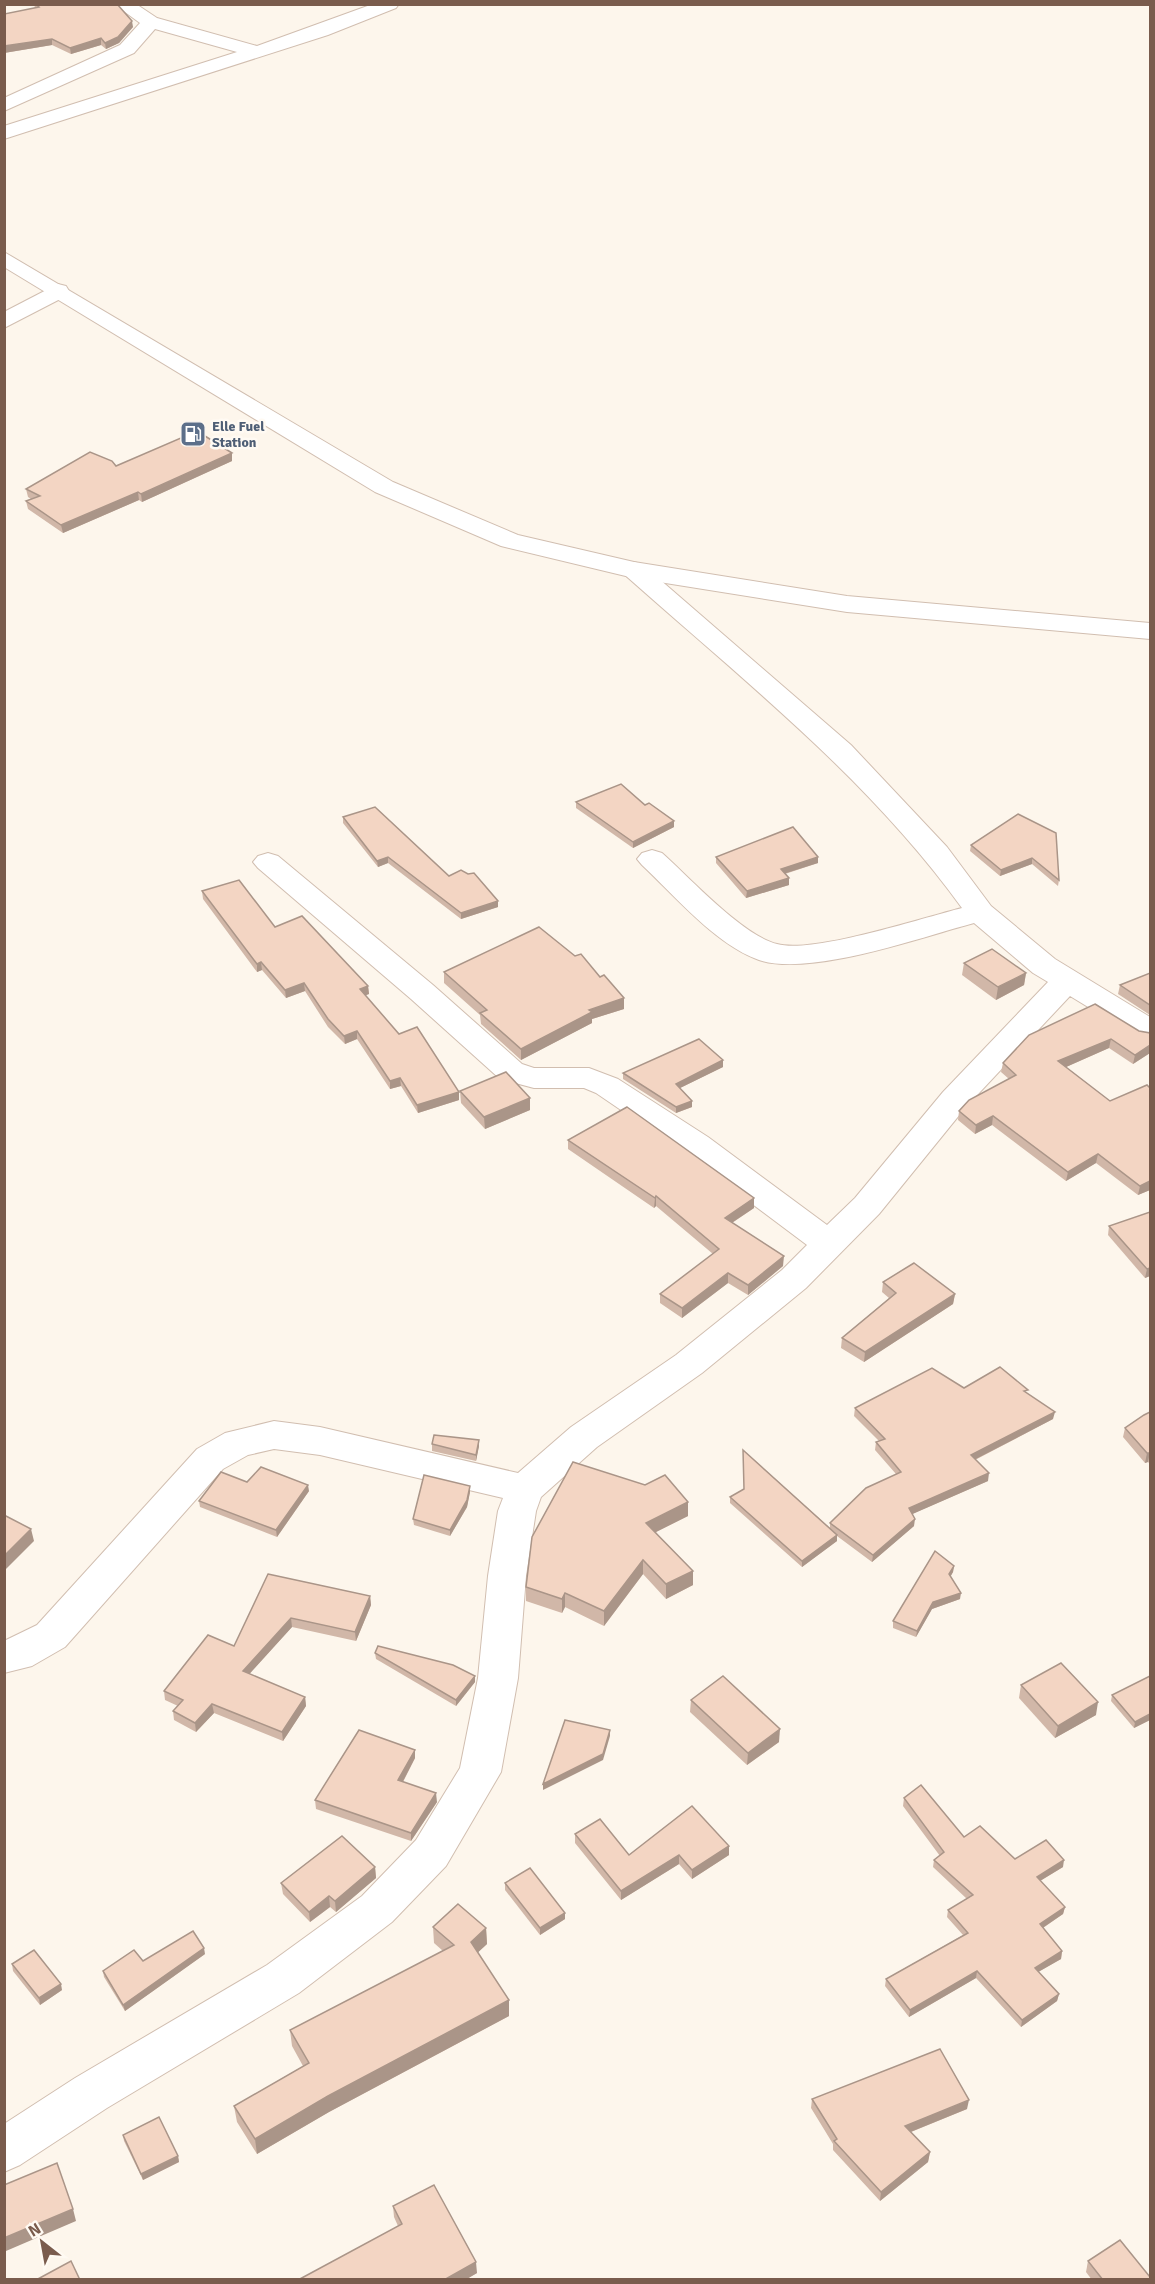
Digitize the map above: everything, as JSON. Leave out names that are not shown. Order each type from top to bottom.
[{"type":"street","points":[[123,4],[151,22],[254,51]]},
{"type":"street","points":[[4,133],[322,31],[390,4]]},
{"type":"street","points":[[4,105],[127,49],[151,22]]},
{"type":"street","points":[[4,258],[384,487],[510,541],[634,570],[847,604],[1150,631]]},
{"type":"street","points":[[4,321],[58,291]]},
{"type":"street","points":[[634,570],[841,751],[937,853],[980,912],[1044,966],[1150,1031]]},
{"type":"street","points":[[652,859],[746,942],[771,954],[809,954],[980,912]]},
{"type":"street","points":[[268,862],[422,992],[511,1072],[534,1077],[589,1078],[607,1086],[696,1144],[829,1244]]},
{"type":"street","points":[[4,2150],[91,2093],[283,1978],[377,1910],[431,1853],[480,1773],[498,1678],[507,1576],[517,1511],[525,1490],[584,1437],[706,1350],[794,1279],[867,1206],[1004,1045],[1067,981]]},
{"type":"street","points":[[4,1657],[18,1655],[51,1636],[210,1460],[238,1443],[274,1435],[320,1441],[525,1490]]},
{"type":"building","points":[[36,4],[117,4],[132,21],[118,37],[105,43],[101,38],[70,48],[52,39],[4,46],[4,14],[39,7]]},
{"type":"building","points":[[197,431],[232,453],[141,494],[138,492],[61,525],[26,501],[40,496],[26,489],[90,452],[112,461],[116,466]]},
{"type":"building","points":[[621,784],[645,805],[649,803],[674,821],[633,842],[576,802]]},
{"type":"building","points":[[375,807],[449,876],[461,870],[468,874],[474,873],[498,901],[461,913],[388,857],[377,861],[343,817]]},
{"type":"building","points":[[1018,814],[1056,833],[1059,880],[1032,858],[1001,870],[971,845]]},
{"type":"building","points":[[793,827],[818,857],[781,869],[789,878],[747,891],[716,857]]},
{"type":"building","points":[[239,880],[275,927],[302,916],[368,986],[360,989],[399,1034],[417,1027],[459,1092],[417,1105],[400,1078],[390,1081],[357,1031],[344,1036],[328,1019],[304,983],[285,990],[261,962],[257,964],[202,891]]},
{"type":"building","points":[[539,927],[575,956],[581,954],[600,977],[604,975],[624,998],[589,1010],[592,1012],[521,1049],[480,1013],[487,1010],[444,972]]},
{"type":"building","points":[[992,949],[1026,973],[998,987],[964,963]]},
{"type":"building","points":[[1150,973],[1150,1005],[1120,985]]},
{"type":"building","points":[[1095,1004],[1139,1031],[1150,1033],[1150,1045],[1135,1055],[1111,1039],[1058,1061],[1110,1101],[1147,1085],[1150,1088],[1150,1181],[1140,1186],[1098,1154],[1068,1172],[993,1116],[976,1125],[959,1111],[969,1100],[1016,1075],[1003,1063],[1029,1035]]},
{"type":"building","points":[[699,1039],[723,1060],[676,1084],[692,1101],[676,1107],[623,1073]]},
{"type":"building","points":[[506,1072],[530,1098],[484,1117],[460,1091]]},
{"type":"building","points":[[627,1107],[754,1198],[725,1218],[784,1256],[748,1285],[728,1273],[682,1308],[660,1294],[719,1249],[656,1196],[655,1198],[568,1140]]},
{"type":"building","points":[[1150,1212],[1150,1268],[1147,1269],[1109,1226]]},
{"type":"building","points":[[914,1263],[955,1294],[865,1352],[842,1338],[896,1293],[883,1282]]},
{"type":"building","points":[[1000,1367],[1028,1390],[1024,1391],[1055,1412],[971,1455],[989,1473],[909,1508],[915,1519],[873,1555],[830,1523],[866,1488],[901,1472],[876,1442],[885,1439],[855,1408],[932,1368],[964,1388]]},
{"type":"building","points":[[1150,1412],[1150,1453],[1147,1453],[1125,1428]]},
{"type":"building","points":[[434,1435],[479,1440],[476,1455],[432,1444]]},
{"type":"building","points":[[743,1450],[837,1535],[802,1561],[730,1497],[744,1489]]},
{"type":"building","points":[[573,1462],[645,1485],[665,1475],[688,1502],[646,1523],[693,1571],[666,1584],[643,1560],[604,1611],[565,1593],[562,1599],[526,1587],[532,1537]]},
{"type":"building","points":[[261,1467],[308,1485],[276,1530],[199,1501],[221,1472],[247,1482]]},
{"type":"building","points":[[424,1475],[470,1486],[467,1500],[450,1530],[413,1519]]},
{"type":"building","points":[[4,1515],[31,1529],[4,1556]]},
{"type":"building","points":[[935,1551],[954,1566],[949,1574],[961,1593],[933,1602],[917,1631],[893,1621]]},
{"type":"building","points":[[268,1574],[370,1596],[355,1632],[291,1618],[243,1671],[305,1697],[282,1732],[212,1704],[195,1723],[173,1711],[183,1700],[164,1691],[208,1635],[234,1646]]},
{"type":"building","points":[[378,1646],[453,1665],[475,1676],[456,1700],[375,1653]]},
{"type":"building","points":[[1061,1663],[1098,1702],[1058,1726],[1021,1685]]},
{"type":"building","points":[[723,1676],[780,1729],[748,1753],[691,1700]]},
{"type":"building","points":[[1150,1676],[1150,1714],[1135,1722],[1112,1695]]},
{"type":"building","points":[[565,1720],[610,1730],[603,1754],[543,1784]]},
{"type":"building","points":[[359,1730],[415,1750],[398,1780],[436,1793],[411,1833],[315,1800]]},
{"type":"building","points":[[921,1785],[964,1837],[980,1826],[1015,1859],[1046,1840],[1064,1860],[1037,1877],[1065,1907],[1040,1924],[1062,1951],[1035,1968],[1059,1994],[1022,2020],[977,1971],[910,2010],[886,1979],[968,1933],[948,1910],[973,1895],[934,1860],[944,1852],[904,1798]]},
{"type":"building","points":[[692,1806],[729,1846],[692,1870],[679,1855],[621,1891],[575,1834],[600,1819],[629,1855]]},
{"type":"building","points":[[342,1836],[375,1867],[335,1901],[329,1896],[309,1912],[281,1883]]},
{"type":"building","points":[[530,1868],[565,1913],[540,1928],[505,1883]]},
{"type":"building","points":[[458,1904],[486,1928],[471,1942],[509,2000],[328,2096],[255,2139],[234,2106],[309,2063],[290,2030],[454,1945],[433,1927]]},
{"type":"building","points":[[193,1931],[204,1948],[123,2005],[103,1971],[134,1950],[143,1961]]},
{"type":"building","points":[[34,1950],[61,1984],[39,1998],[12,1964]]},
{"type":"building","points":[[940,2049],[969,2100],[905,2126],[930,2152],[881,2192],[834,2141],[837,2139],[812,2099]]},
{"type":"building","points":[[159,2117],[178,2156],[141,2174],[123,2135]]},
{"type":"building","points":[[57,2163],[73,2209],[4,2238],[4,2185]]},
{"type":"building","points":[[434,2185],[476,2262],[444,2280],[298,2280],[402,2224],[393,2206]]},
{"type":"building","points":[[1120,2240],[1150,2280],[1103,2280],[1088,2261]]},
{"type":"building","points":[[71,2261],[80,2280],[36,2280]]},
{"type":"place","name":"Elle Fuel Station","points":[[193,434]]}]
